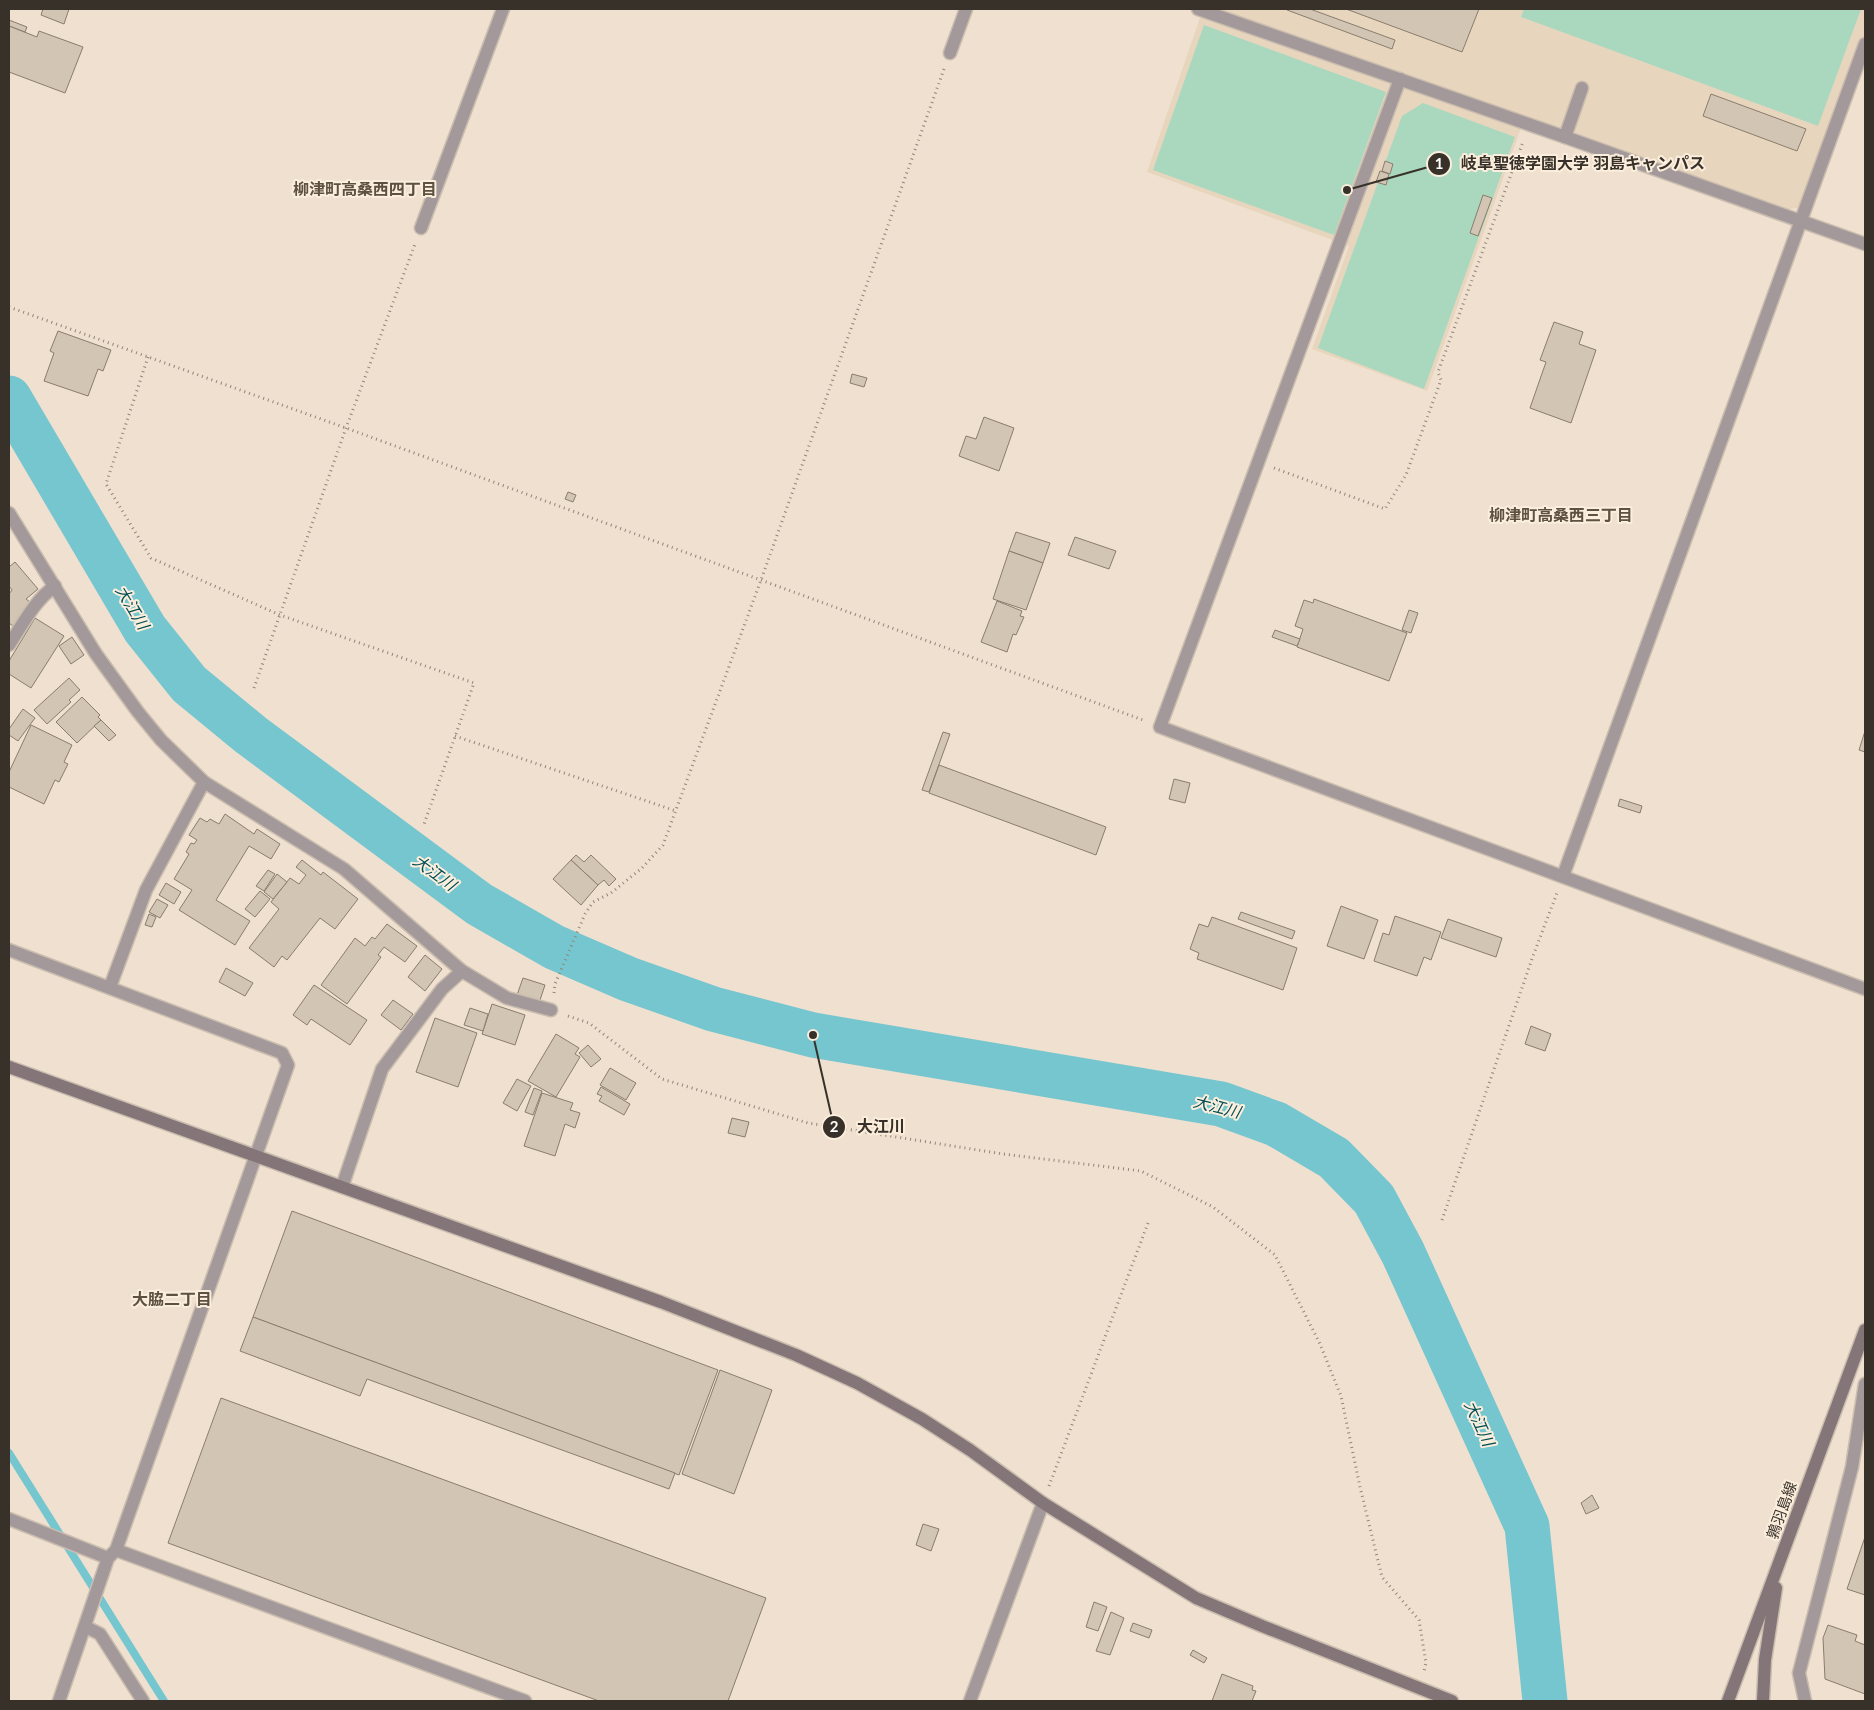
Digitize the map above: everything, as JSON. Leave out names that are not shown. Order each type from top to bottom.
[{"type":"street","points":[[421,228],[503,9]]},
{"type":"street","points":[[950,53],[966,9]]},
{"type":"street","points":[[1198,9],[1227,14],[1400,79],[1865,244]]},
{"type":"street","points":[[1563,876],[1865,44]]},
{"type":"street","points":[[1400,79],[1160,727],[1865,989]]},
{"type":"street","points":[[1565,137],[1582,88]]},
{"type":"street","points":[[9,513],[96,654],[138,712],[161,740],[204,782],[344,869],[462,971],[507,998],[551,1010]]},
{"type":"street","points":[[9,646],[29,614],[48,591],[55,586]]},
{"type":"street","points":[[110,987],[146,890],[204,782]]},
{"type":"street","points":[[9,950],[282,1053],[288,1065],[112,1554],[88,1613],[86,1627],[59,1701]]},
{"type":"street","points":[[342,1187],[382,1069],[442,989],[462,971]]},
{"type":"street","points":[[9,1067],[661,1302],[796,1354],[857,1383],[922,1419],[970,1450],[1043,1503],[1196,1598],[1449,1700]]},
{"type":"street","name":"鶉羽島線","points":[[1728,1701],[1865,1330]]},
{"type":"street","points":[[1805,1701],[1799,1674],[1852,1467],[1865,1384]]},
{"type":"street","points":[[970,1701],[1043,1503]]},
{"type":"street","points":[[9,1519],[525,1701]]},
{"type":"street","points":[[1763,1701],[1765,1660],[1779,1563]]},
{"type":"street","points":[[86,1627],[100,1634],[143,1701]]},
{"type":"path","points":[[555,984],[580,926],[593,902],[611,893],[642,868],[663,845],[761,580],[950,53]]},
{"type":"path","points":[[1258,463],[1385,509],[1406,475],[1441,380],[1438,372],[1529,125]]},
{"type":"path","points":[[254,688],[346,428],[421,228]]},
{"type":"path","points":[[9,307],[346,428],[1160,727]]},
{"type":"path","points":[[148,357],[106,484],[151,558],[280,614],[474,682],[423,827]]},
{"type":"path","points":[[455,736],[676,811]]},
{"type":"path","points":[[1442,1220],[1533,956],[1563,876]]},
{"type":"path","points":[[551,1010],[589,1023],[662,1080],[808,1123],[1003,1154],[1141,1171],[1213,1207],[1275,1255],[1320,1344],[1341,1396],[1360,1487],[1382,1577],[1419,1620],[1426,1663],[1418,1688]]},
{"type":"path","points":[[1043,1503],[1148,1223]]},
{"type":"shaded area","points":[[1203,9],[1865,9],[1865,37],[1806,207],[1788,209],[1525,117],[1427,391],[1312,349],[1349,246],[1147,172]]},
{"type":"green space","points":[[1524,9],[1861,9],[1818,126],[1521,17]]},
{"type":"green space","points":[[1204,25],[1386,92],[1334,235],[1153,170]]},
{"type":"green space","points":[[1423,103],[1515,137],[1424,389],[1318,348],[1402,116]]},
{"type":"building","points":[[43,9],[69,9],[64,24],[41,15]]},
{"type":"building","points":[[1310,9],[1395,40],[1392,49],[1287,10]]},
{"type":"building","points":[[1346,9],[1479,9],[1462,52]]},
{"type":"building","points":[[9,20],[27,27],[25,32],[9,26]]},
{"type":"building","points":[[9,26],[37,37],[39,31],[83,47],[65,93],[9,72]]},
{"type":"building","points":[[1711,94],[1806,129],[1797,151],[1703,116]]},
{"type":"building","points":[[1385,161],[1393,164],[1390,174],[1382,171]]},
{"type":"building","points":[[1380,171],[1389,174],[1386,185],[1376,182]]},
{"type":"building","points":[[1483,195],[1492,198],[1478,236],[1470,233]]},
{"type":"building","points":[[1554,322],[1583,332],[1579,344],[1596,350],[1571,423],[1530,408],[1546,362],[1540,360]]},
{"type":"building","points":[[58,331],[111,350],[103,371],[98,369],[88,396],[44,381],[54,353],[50,351]]},
{"type":"building","points":[[852,374],[867,378],[864,387],[850,383]]},
{"type":"building","points":[[984,417],[1014,428],[999,471],[959,456],[966,436],[976,439]]},
{"type":"building","points":[[568,492],[576,495],[573,502],[565,499]]},
{"type":"building","points":[[1016,532],[1050,543],[1043,563],[1009,551]]},
{"type":"building","points":[[1075,537],[1116,551],[1109,569],[1068,555]]},
{"type":"building","points":[[1009,551],[1043,563],[1026,610],[993,599]]},
{"type":"building","points":[[15,562],[38,589],[26,599],[30,602],[13,626],[9,623],[9,594],[12,590],[9,586],[9,567]]},
{"type":"building","points":[[1314,599],[1407,633],[1389,681],[1297,647],[1303,629],[1295,626],[1304,600],[1313,603]]},
{"type":"building","points":[[997,601],[1022,611],[1020,616],[1024,617],[1016,635],[1013,634],[1007,652],[981,642]]},
{"type":"building","points":[[1409,610],[1418,613],[1411,633],[1402,630]]},
{"type":"building","points":[[35,618],[64,636],[31,688],[9,674],[9,661]]},
{"type":"building","points":[[1275,630],[1300,639],[1297,646],[1272,637]]},
{"type":"building","points":[[72,637],[84,655],[71,664],[59,646]]},
{"type":"building","points":[[69,678],[80,690],[69,700],[71,702],[47,724],[34,710]]},
{"type":"building","points":[[82,697],[100,715],[98,717],[101,720],[77,743],[56,722]]},
{"type":"building","points":[[23,709],[35,718],[18,741],[9,735],[9,729]]},
{"type":"building","points":[[101,720],[116,735],[109,741],[94,726]]},
{"type":"building","points":[[31,725],[72,745],[64,762],[68,764],[59,782],[55,780],[44,804],[9,787],[9,772]]},
{"type":"building","points":[[1865,731],[1865,752],[1859,750]]},
{"type":"building","points":[[943,732],[950,734],[929,792],[922,790]]},
{"type":"building","points":[[939,765],[1106,827],[1096,855],[929,793]]},
{"type":"building","points":[[1174,779],[1190,783],[1185,803],[1169,799]]},
{"type":"building","points":[[1620,799],[1642,806],[1640,813],[1618,806]]},
{"type":"building","points":[[225,814],[254,834],[257,829],[280,844],[271,859],[249,846],[216,900],[250,921],[235,945],[179,910],[192,890],[174,879],[189,854],[186,852],[191,843],[194,844],[197,840],[189,835],[200,818],[207,822],[210,819],[219,824]]},
{"type":"building","points":[[576,855],[584,862],[591,855],[616,879],[609,886],[604,880],[598,885],[571,860]]},
{"type":"building","points":[[302,860],[321,875],[323,872],[358,899],[335,929],[320,918],[287,960],[282,956],[274,967],[249,948],[279,909],[271,902],[290,878],[299,884],[306,875],[296,867]]},
{"type":"building","points":[[571,860],[598,885],[581,905],[553,879]]},
{"type":"building","points":[[268,870],[275,874],[264,891],[256,886]]},
{"type":"building","points":[[277,874],[287,882],[273,899],[264,892]]},
{"type":"building","points":[[166,883],[181,892],[174,904],[159,895]]},
{"type":"building","points":[[260,891],[270,899],[255,917],[245,909]]},
{"type":"building","points":[[157,899],[168,905],[160,918],[149,912]]},
{"type":"building","points":[[1341,906],[1378,920],[1364,959],[1327,946]]},
{"type":"building","points":[[1241,912],[1295,931],[1292,939],[1238,919]]},
{"type":"building","points":[[149,914],[156,917],[152,927],[145,925]]},
{"type":"building","points":[[1395,916],[1441,932],[1431,960],[1424,957],[1417,976],[1374,961],[1383,933],[1389,935]]},
{"type":"building","points":[[1212,917],[1297,948],[1283,990],[1197,959],[1199,953],[1190,949],[1199,924],[1208,927]]},
{"type":"building","points":[[1448,919],[1502,938],[1496,957],[1441,938]]},
{"type":"building","points":[[387,924],[417,946],[405,962],[384,947],[378,955],[381,957],[347,1004],[321,985],[355,938],[365,946],[372,937],[375,939]]},
{"type":"building","points":[[425,955],[442,969],[425,991],[408,977]]},
{"type":"building","points":[[226,968],[253,983],[245,996],[219,982]]},
{"type":"building","points":[[523,978],[545,985],[539,1003],[517,995]]},
{"type":"building","points":[[314,985],[367,1020],[350,1045],[311,1019],[307,1025],[293,1015]]},
{"type":"building","points":[[393,1000],[413,1014],[401,1030],[381,1015]]},
{"type":"building","points":[[492,1004],[525,1015],[515,1045],[482,1034]]},
{"type":"building","points":[[470,1008],[488,1014],[483,1031],[464,1025]]},
{"type":"building","points":[[435,1018],[477,1033],[458,1087],[416,1072]]},
{"type":"building","points":[[1531,1026],[1551,1034],[1545,1051],[1525,1044]]},
{"type":"building","points":[[556,1034],[579,1048],[575,1054],[580,1057],[556,1097],[528,1081]]},
{"type":"building","points":[[588,1045],[601,1059],[591,1067],[579,1053]]},
{"type":"building","points":[[610,1068],[636,1083],[626,1100],[600,1085]]},
{"type":"building","points":[[517,1079],[531,1086],[517,1111],[503,1103]]},
{"type":"building","points":[[601,1087],[630,1104],[624,1115],[599,1101],[602,1096],[597,1094]]},
{"type":"building","points":[[534,1088],[542,1091],[533,1115],[525,1112]]},
{"type":"building","points":[[542,1093],[573,1103],[570,1110],[580,1113],[575,1128],[565,1124],[555,1156],[524,1146]]},
{"type":"building","points":[[732,1118],[749,1122],[745,1137],[728,1133]]},
{"type":"building","points":[[292,1211],[718,1370],[679,1475],[253,1317]]},
{"type":"building","points":[[253,1317],[675,1473],[669,1489],[367,1379],[360,1396],[240,1351]]},
{"type":"building","points":[[720,1370],[772,1390],[734,1494],[682,1474]]},
{"type":"building","points":[[221,1398],[766,1598],[728,1701],[599,1701],[168,1543]]},
{"type":"building","points":[[1592,1495],[1599,1508],[1586,1514],[1581,1503]]},
{"type":"building","points":[[923,1524],[939,1529],[931,1551],[916,1545]]},
{"type":"building","points":[[1865,1537],[1865,1595],[1847,1589]]},
{"type":"building","points":[[1094,1602],[1107,1607],[1098,1631],[1086,1627]]},
{"type":"building","points":[[1111,1612],[1124,1618],[1110,1655],[1096,1651]]},
{"type":"building","points":[[1133,1623],[1152,1630],[1149,1638],[1130,1631]]},
{"type":"building","points":[[1828,1625],[1857,1635],[1855,1641],[1865,1645],[1865,1694],[1825,1679],[1823,1638]]},
{"type":"building","points":[[1193,1650],[1207,1658],[1204,1663],[1190,1655]]},
{"type":"building","points":[[1222,1674],[1253,1686],[1252,1690],[1256,1691],[1252,1701],[1212,1701]]},
{"type":"waterway","name":"大江川","points":[[9,398],[145,629],[189,684],[251,735],[479,904],[554,947],[628,979],[713,1009],[813,1035],[1221,1104],[1276,1124],[1334,1158],[1374,1199],[1403,1253],[1527,1526],[1545,1701]]},
{"type":"waterway","points":[[9,1453],[164,1701]]},
{"type":"place","name":"岐阜聖徳学園大学 羽島キャンパス","points":[[1347,190]]},
{"type":"place","name":"大江川","points":[[813,1035]]},
{"type":"district","name":"柳津町高桑西四丁目","points":[[365,188]]},
{"type":"district","name":"柳津町高桑西三丁目","points":[[1561,514]]},
{"type":"district","name":"大脇二丁目","points":[[172,1298]]}]
